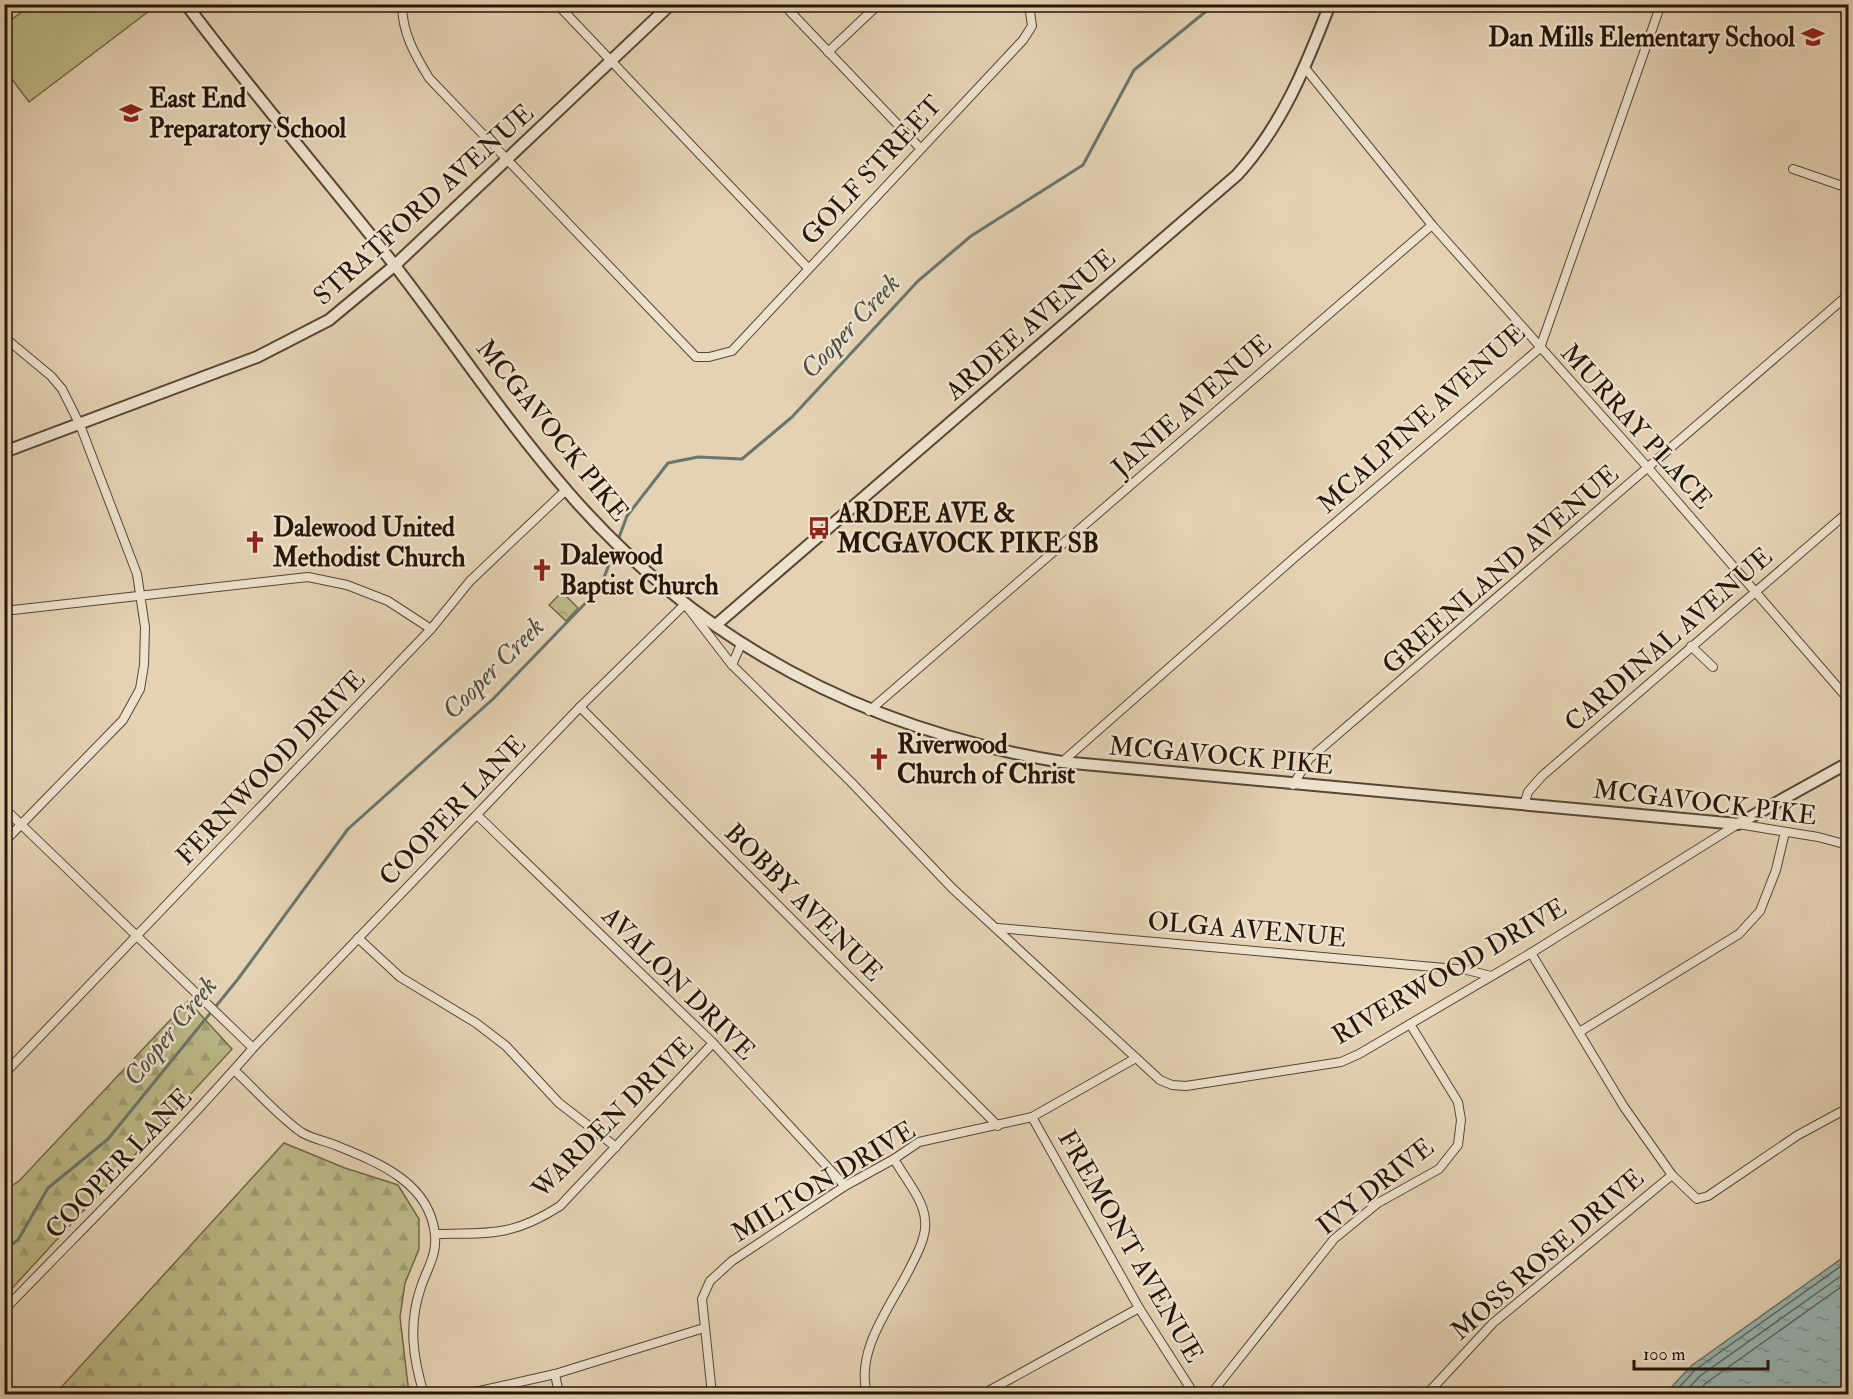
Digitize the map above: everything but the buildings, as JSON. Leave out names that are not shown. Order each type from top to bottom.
[{"type":"street","name":"MCGAVOCK PIKE","points":[[186,4],[394,266],[566,490],[600,527],[685,604],[717,624],[741,644],[792,674],[869,711],[975,746],[1062,762],[1738,824],[1848,845]]},
{"type":"street","points":[[402,4],[405,30],[413,52],[429,78],[508,161]]},
{"type":"street","points":[[557,4],[808,268]]},
{"type":"street","name":"STRATFORD AVENUE","points":[[4,452],[257,357],[304,335],[329,320],[394,266],[508,161],[671,4]]},
{"type":"street","points":[[783,4],[920,148]]},
{"type":"street","points":[[828,52],[879,4]]},
{"type":"street","name":"GOLF STREET","points":[[508,161],[696,357],[722,355],[732,351],[1023,40],[1032,26],[1029,4]]},
{"type":"street","name":"ARDEE AVENUE","points":[[710,639],[717,624],[1236,175],[1271,135],[1305,68],[1330,4]]},
{"type":"street","name":"MCALPINE AVENUE","points":[[1062,762],[1267,581],[1540,348],[1661,4]]},
{"type":"street","name":"MURRAY PLACE","points":[[1305,68],[1432,225],[1649,469],[1848,699]]},
{"type":"street","points":[[1793,169],[1848,188]]},
{"type":"street","name":"JANIE AVENUE","points":[[869,711],[1432,225]]},
{"type":"street","name":"GREENLAND AVENUE","points":[[1293,784],[1309,759],[1649,469],[1848,295]]},
{"type":"street","points":[[4,337],[51,376],[62,389],[80,425],[136,574],[142,597],[144,665],[140,689],[123,720],[4,842]]},
{"type":"street","name":"FERNWOOD DRIVE","points":[[4,1074],[139,936],[431,629],[470,581],[566,490]]},
{"type":"street","name":"CARDINAL AVENUE","points":[[1524,805],[1528,792],[1542,776],[1848,512]]},
{"type":"street","points":[[4,611],[308,577],[347,585],[388,601],[431,629]]},
{"type":"street","name":"RIVERWOOD DRIVE","points":[[685,604],[732,665],[851,782],[952,888],[998,928],[1160,1080],[1186,1086],[1341,1062],[1531,953],[1738,824],[1848,763]]},
{"type":"street","name":"COOPER LANE","points":[[4,1310],[139,1174],[253,1048],[580,707],[685,604]]},
{"type":"street","points":[[732,665],[741,644]]},
{"type":"street","points":[[1691,646],[1713,667]]},
{"type":"street","name":"BOBBY AVENUE","points":[[580,707],[998,1126]]},
{"type":"street","points":[[4,808],[253,1048]]},
{"type":"street","name":"AVALON DRIVE","points":[[477,814],[713,1043],[845,1186]]},
{"type":"street","points":[[1581,1031],[1739,934],[1760,911],[1776,870],[1785,832]]},
{"type":"street","name":"OLGA AVENUE","points":[[998,928],[1467,970],[1491,976]]},
{"type":"street","points":[[358,938],[400,977],[476,1023],[506,1046],[559,1103],[616,1147]]},
{"type":"street","points":[[1531,953],[1581,1031],[1624,1107],[1672,1175],[1697,1199],[1708,1196],[1798,1135],[1848,1108]]},
{"type":"street","name":"IVY DRIVE","points":[[1211,1395],[1334,1239],[1378,1203],[1439,1169],[1458,1145],[1461,1119],[1458,1102],[1410,1024]]},
{"type":"street","name":"WARDEN DRIVE","points":[[435,1234],[505,1232],[536,1222],[560,1206],[713,1043]]},
{"type":"street","name":"MILTON DRIVE","points":[[712,1395],[702,1299],[710,1281],[732,1261],[845,1186],[894,1160],[919,1142],[1032,1117],[1136,1058]]},
{"type":"street","points":[[234,1070],[302,1133],[376,1161],[403,1179],[422,1197],[435,1234],[432,1265],[421,1287],[412,1327],[415,1365],[424,1395]]},
{"type":"street","name":"FREMONT AVENUE","points":[[1032,1117],[1139,1308],[1194,1395]]},
{"type":"street","points":[[867,1395],[864,1382],[866,1353],[919,1251],[926,1221],[921,1206],[894,1160]]},
{"type":"street","name":"MOSS ROSE DRIVE","points":[[1427,1395],[1492,1323],[1672,1175]]},
{"type":"street","points":[[983,1395],[1139,1308]]},
{"type":"street","points":[[466,1395],[555,1374],[704,1328]]},
{"type":"street","points":[[555,1374],[559,1395]]},
{"type":"green space","points":[[31,5],[157,5],[29,102],[5,70],[4,25]]},
{"type":"green space","points":[[562,592],[578,608],[566,621],[549,605]]},
{"type":"green space","points":[[188,1001],[232,1049],[5,1296],[5,1191],[20,1180]]},
{"type":"green space","points":[[284,1143],[345,1168],[398,1185],[419,1219],[419,1249],[405,1283],[400,1317],[409,1394],[55,1394]]},
{"type":"water","points":[[1848,1254],[1848,1394],[1665,1394],[1691,1366]]},
{"type":"waterway","name":"Cooper Creek","points":[[618,540],[627,516],[668,463],[698,457],[742,459],[792,417],[918,281],[971,236],[1083,165],[1134,70],[1215,4]]},
{"type":"waterway","name":"Cooper Creek","points":[[4,1250],[18,1240],[48,1188],[108,1139],[238,979],[348,829],[493,699],[600,588],[616,546]]},
{"type":"place","name":"Dan Mills Elementary School","points":[[1813,37]]},
{"type":"place","name":"East End Preparatory School","points":[[131,113]]},
{"type":"place","name":"ARDEE AVE & MCGAVOCK PIKE SB","points":[[819,528]]},
{"type":"place","name":"Dalewood United Methodist Church","points":[[255,542]]},
{"type":"place","name":"Dalewood Baptist Church","points":[[542,570]]},
{"type":"place","name":"Riverwood Church of Christ","points":[[879,759]]}]
